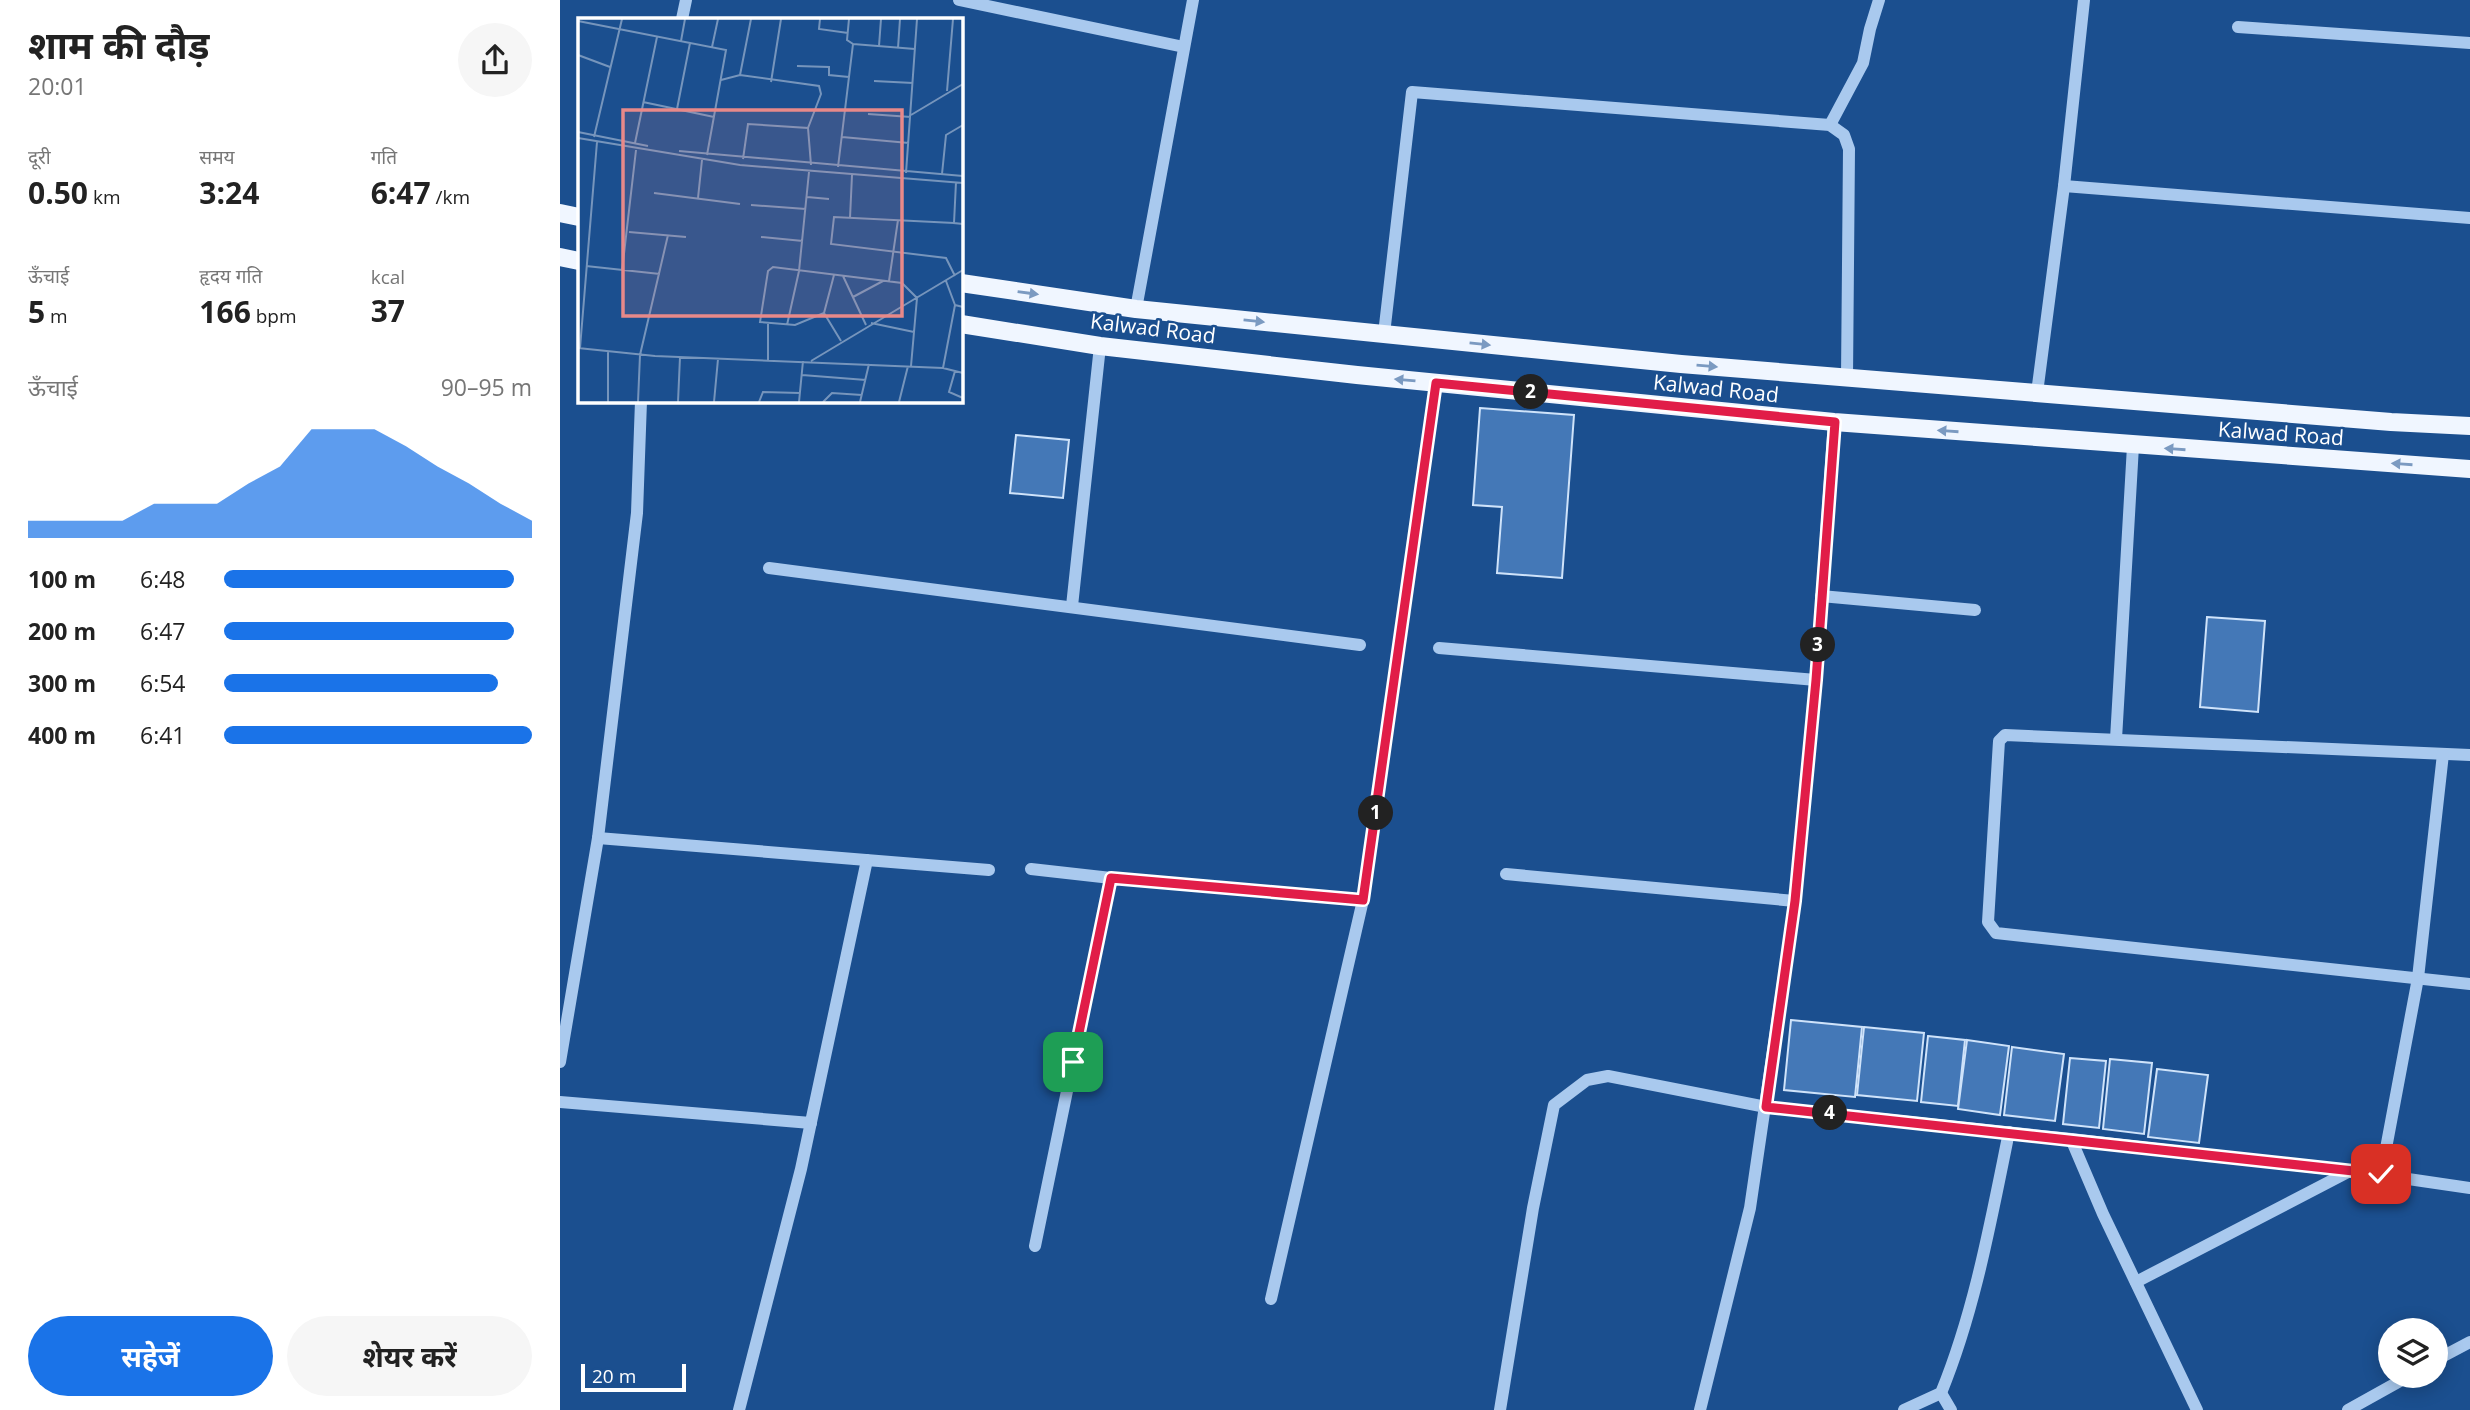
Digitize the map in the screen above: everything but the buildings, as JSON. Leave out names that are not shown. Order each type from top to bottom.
[{"type":"main road","points":[[560,214],[578,217]]},
{"type":"main road","points":[[560,257],[578,261]]},
{"type":"main road","name":"Kalwad Road","points":[[962,283],[1136,309],[1668,363],[2391,422],[2470,426]]},
{"type":"main road","name":"Kalwad Road","points":[[962,324],[1100,345],[1436,383],[1835,422],[2470,469]]},
{"type":"street","points":[[682,18],[686,0]]},
{"type":"street","points":[[959,0],[1184,47]]},
{"type":"street","points":[[1136,309],[1193,0]]},
{"type":"street","points":[[1830,125],[1863,63],[1880,0]]},
{"type":"street","points":[[2037,393],[2064,186],[2084,0]]},
{"type":"street","points":[[2238,27],[2470,43]]},
{"type":"street","points":[[1384,334],[1412,92],[1830,125],[1844,135],[1849,149],[1847,378]]},
{"type":"street","points":[[2064,186],[2470,218]]},
{"type":"street","points":[[1072,606],[1100,345]]},
{"type":"street","points":[[1271,1299],[1363,900],[1436,383]]},
{"type":"street","points":[[560,1062],[598,838],[637,513],[641,402]]},
{"type":"street","points":[[1700,1410],[1750,1208],[1795,901],[1816,680],[1835,422]]},
{"type":"street","points":[[2116,739],[2133,446]]},
{"type":"street","points":[[769,568],[1360,645]]},
{"type":"street","points":[[1821,596],[1975,610]]},
{"type":"street","points":[[1439,648],[1816,680]]},
{"type":"street","points":[[2470,755],[2008,734],[1999,741],[1988,922],[1996,933],[2470,984]]},
{"type":"street","points":[[2381,1174],[2418,978],[2443,754]]},
{"type":"street","points":[[598,838],[989,870]]},
{"type":"street","points":[[739,1410],[811,1123],[867,860]]},
{"type":"street","points":[[1031,869],[1363,900]]},
{"type":"street","points":[[1506,874],[1795,901]]},
{"type":"street","points":[[1035,1246],[1111,878]]},
{"type":"street","points":[[1500,1410],[1533,1208],[1554,1105],[1587,1080],[1608,1076],[1766,1107],[2381,1174],[2470,1188]]},
{"type":"street","points":[[560,1102],[811,1123]]},
{"type":"street","points":[[1904,1410],[1941,1393],[1957,1352],[1990,1227],[2009,1132]]},
{"type":"street","points":[[2071,1139],[2197,1410]]},
{"type":"street","points":[[2136,1282],[2350,1171]]},
{"type":"street","points":[[2448,1354],[2470,1342]]},
{"type":"street","points":[[2347,1410],[2387,1388]]},
{"type":"street","points":[[1941,1393],[1951,1410]]},
{"type":"route","points":[[1073,1062],[1111,878],[1363,900],[1436,383],[1835,422],[1816,680],[1795,901],[1766,1107],[2381,1174]]}]
